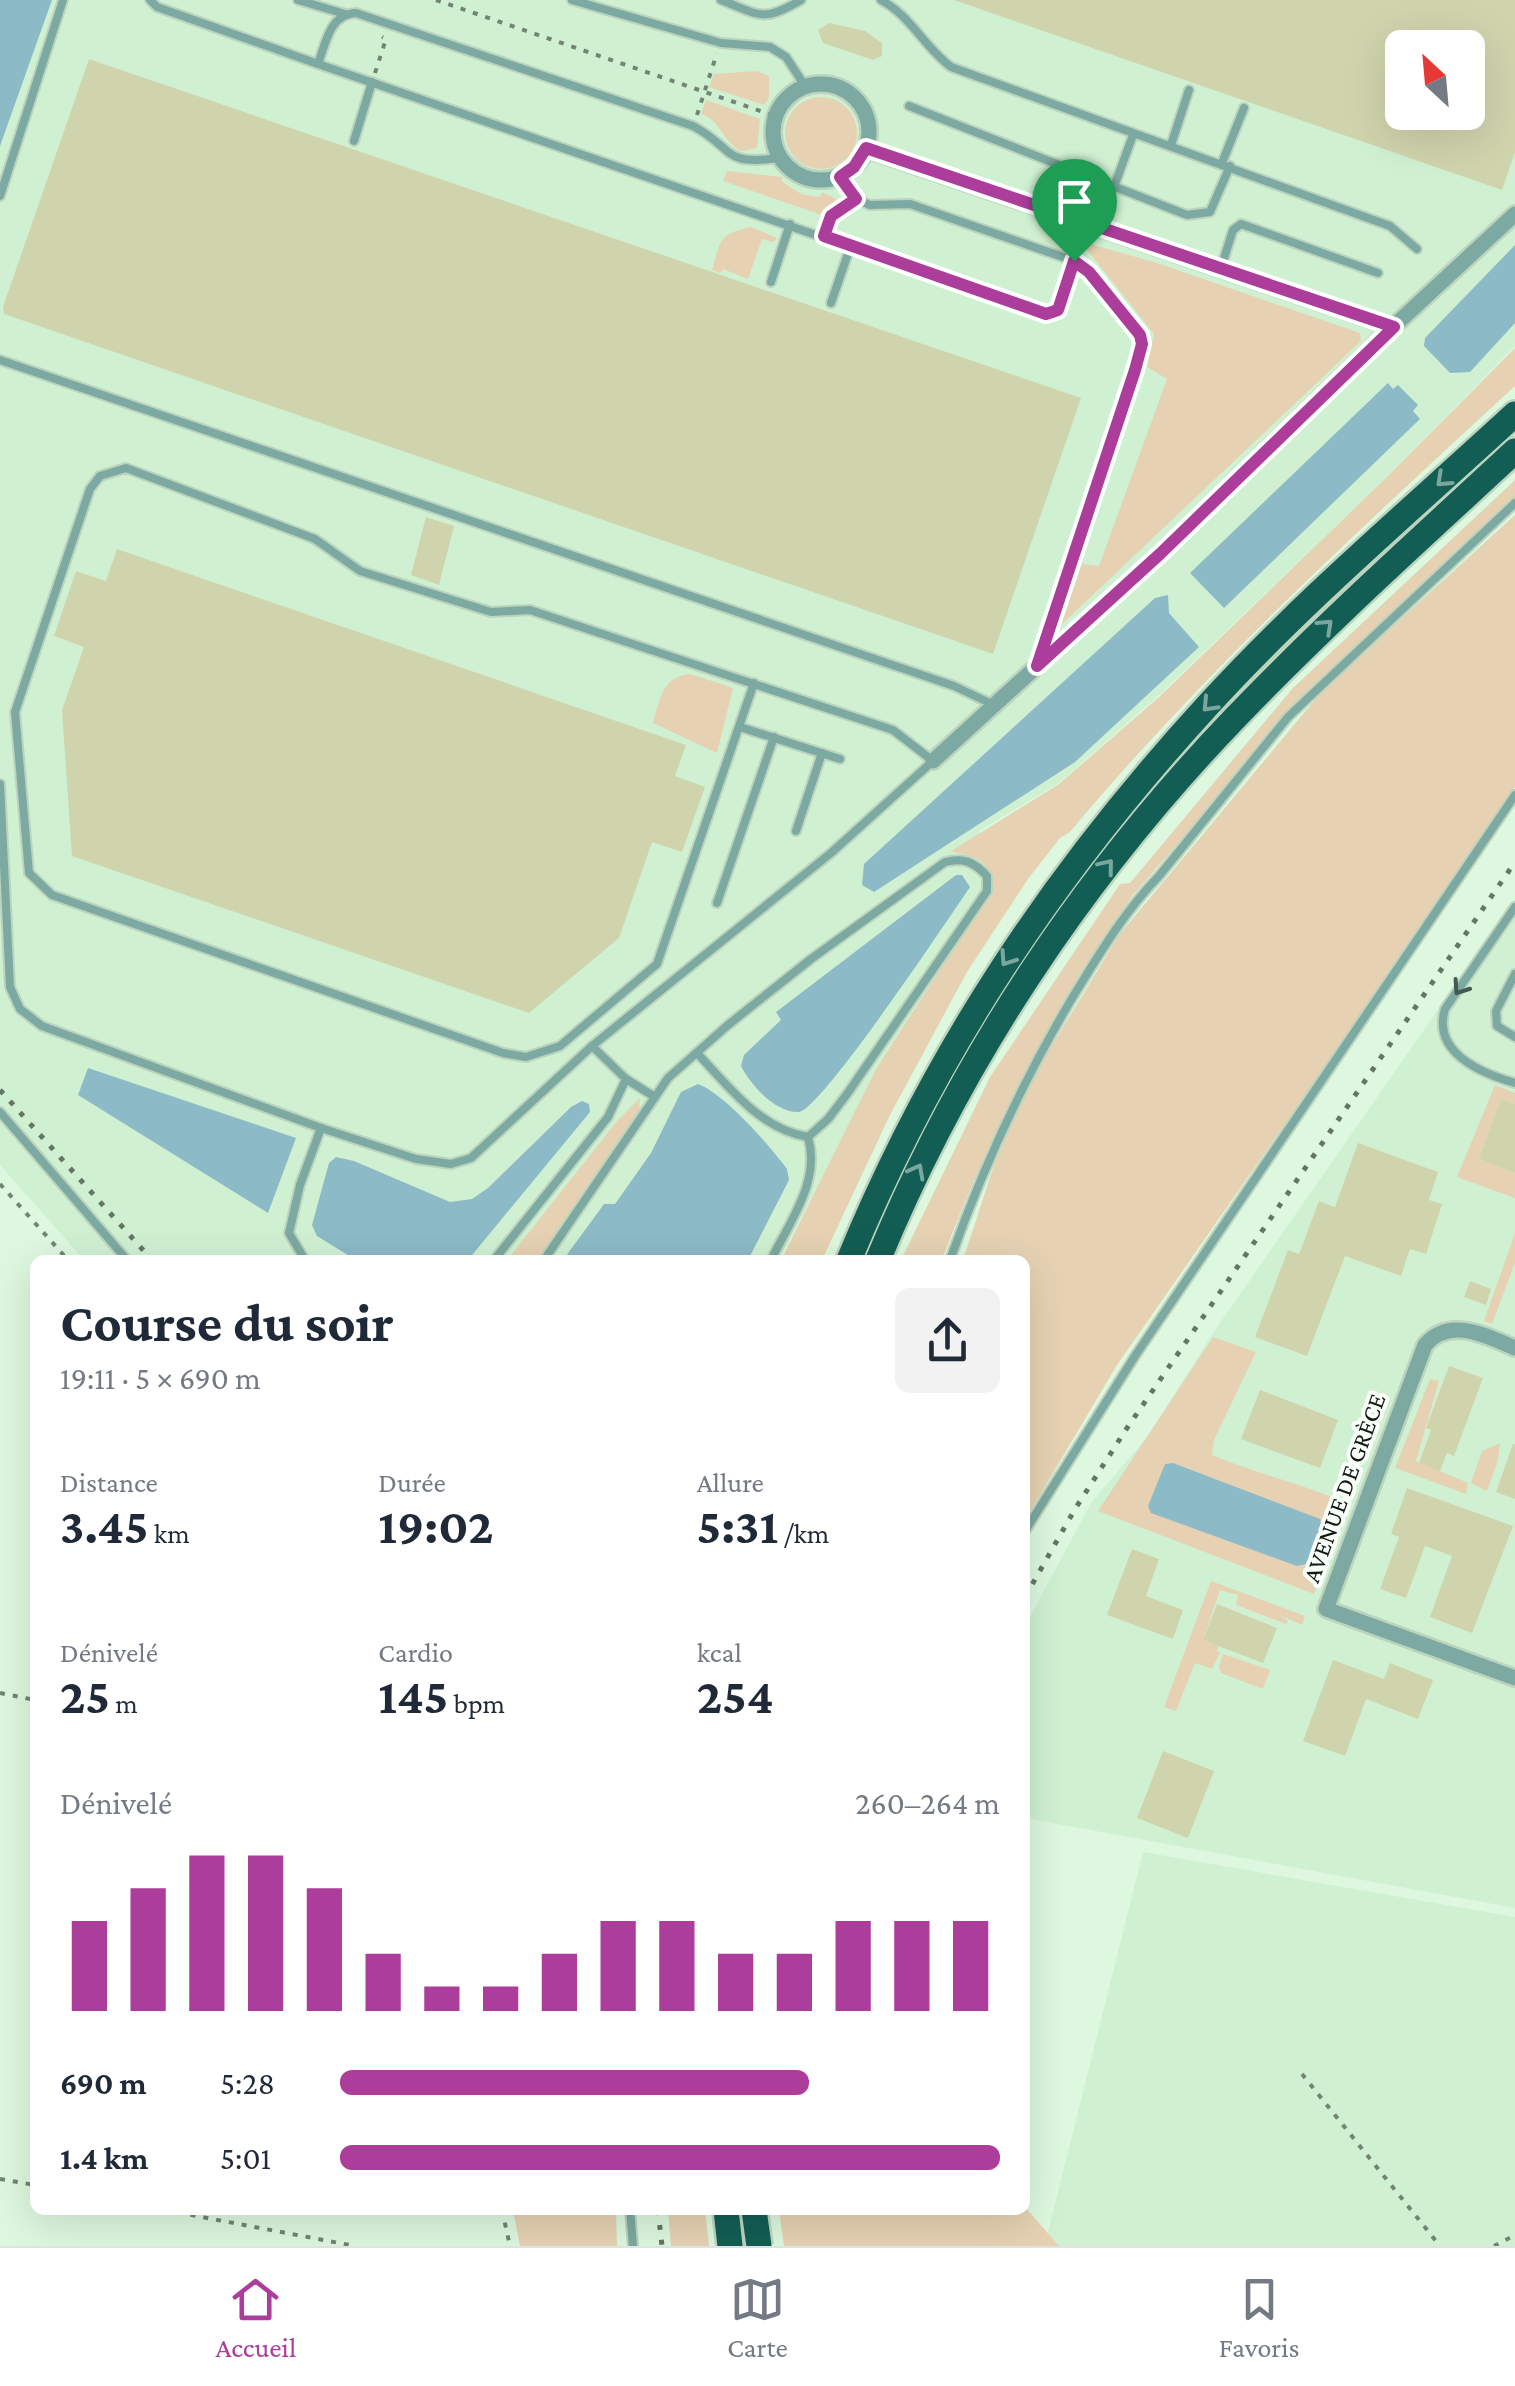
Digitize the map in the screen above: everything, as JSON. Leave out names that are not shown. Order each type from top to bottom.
[{"type":"highway","points":[[851,1255],[877,1192],[936,1075],[993,980],[1071,867],[1210,703],[1299,614],[1515,414]]},
{"type":"highway","points":[[880,1255],[903,1198],[961,1088],[1016,994],[1082,897],[1232,720],[1318,633],[1515,451]]},
{"type":"highway","points":[[727,2215],[730,2246]]},
{"type":"highway","points":[[755,2215],[759,2246]]},
{"type":"street","points":[[827,84],[847,92],[860,104],[869,127],[866,148],[854,167],[840,177],[815,180],[794,173],[779,158],[772,137],[775,116],[787,98],[805,86],[827,84]]},
{"type":"street","points":[[866,148],[1394,327]]},
{"type":"street","points":[[934,762],[1161,553],[1515,214]]},
{"type":"street","name":"AVENUE DE GRÈCE","points":[[1515,1348],[1462,1330],[1438,1334],[1425,1345],[1326,1609],[1515,1678]]},
{"type":"lane","points":[[0,196],[64,0]]},
{"type":"lane","points":[[150,0],[157,7],[318,64],[1046,314],[1058,310],[1074,261]]},
{"type":"lane","points":[[298,0],[345,14],[356,13],[693,126],[711,136],[734,159],[750,162],[779,158]]},
{"type":"lane","points":[[572,0],[720,43],[770,47],[786,57],[805,86]]},
{"type":"lane","points":[[721,0],[774,16],[801,0]]},
{"type":"lane","points":[[882,0],[897,8],[951,67],[1390,226],[1418,248]]},
{"type":"lane","points":[[318,64],[334,22],[345,14]]},
{"type":"lane","points":[[354,141],[372,82]]},
{"type":"lane","points":[[1171,145],[1188,90]]},
{"type":"lane","points":[[908,106],[1187,214],[1210,212],[1244,108]]},
{"type":"lane","points":[[1114,187],[1132,134]]},
{"type":"lane","points":[[840,177],[856,199],[870,205],[910,204],[1074,261],[1089,272],[1140,335],[1142,344],[1037,666]]},
{"type":"lane","points":[[771,282],[790,224]]},
{"type":"lane","points":[[1221,269],[1233,230],[1242,224],[1378,273]]},
{"type":"lane","points":[[831,303],[851,245]]},
{"type":"lane","points":[[0,360],[954,686],[994,706]]},
{"type":"lane","points":[[0,784],[10,987],[20,1009],[42,1026],[321,1128],[416,1159],[452,1164],[472,1158],[592,1046],[832,853],[934,762],[894,730],[754,683],[530,610],[491,612],[360,571],[316,539],[158,478],[126,468],[112,470],[100,476],[90,489],[15,712],[29,872],[52,895],[503,1053],[526,1058],[560,1046],[657,964],[754,683]]},
{"type":"lane","points":[[952,1255],[991,1150],[1038,1056],[1136,899],[1288,717],[1515,504]]},
{"type":"lane","points":[[740,727],[840,759]]},
{"type":"lane","points":[[716,903],[774,737]]},
{"type":"lane","points":[[796,831],[822,753]]},
{"type":"lane","points":[[1030,1523],[1135,1356],[1515,795]]},
{"type":"lane","points":[[547,1255],[668,1078],[810,959],[945,862],[959,858],[976,864],[987,876],[987,891],[847,1094],[808,1137]]},
{"type":"lane","points":[[1515,907],[1446,1009],[1441,1024],[1444,1040],[1467,1061],[1493,1077],[1515,1083]]},
{"type":"lane","points":[[1515,974],[1496,1011],[1497,1026],[1515,1037]]},
{"type":"lane","points":[[592,1046],[626,1079],[655,1098]]},
{"type":"lane","points":[[697,1053],[762,1118],[786,1133],[808,1137]]},
{"type":"lane","points":[[498,1255],[608,1117],[626,1079]]},
{"type":"lane","points":[[0,1112],[124,1255]]},
{"type":"lane","points":[[302,1255],[289,1233],[300,1184],[321,1128]]},
{"type":"lane","points":[[773,1255],[811,1179],[814,1157],[808,1137]]},
{"type":"lane","points":[[630,2215],[633,2246]]},
{"type":"path","points":[[436,0],[775,116]]},
{"type":"path","points":[[369,33],[386,38],[372,82]]},
{"type":"path","points":[[693,126],[720,43]]},
{"type":"path","points":[[824,236],[831,216],[856,199]]},
{"type":"path","points":[[0,1184],[64,1255]]},
{"type":"path","points":[[0,1693],[30,1699]]},
{"type":"path","points":[[1302,2074],[1440,2246]]},
{"type":"path","points":[[0,2179],[30,2184]]},
{"type":"path","points":[[191,2215],[355,2246]]},
{"type":"path","points":[[503,2215],[510,2246]]},
{"type":"path","points":[[1494,2246],[1515,2235]]},
{"type":"shaded area","points":[[0,0],[1515,0],[1515,346],[1391,473],[1158,696],[1059,783],[979,831],[1015,874],[880,1071],[782,1255],[80,1255],[0,1165]]},
{"type":"shaded area","points":[[757,71],[769,76],[769,98],[764,105],[709,87],[714,74]]},
{"type":"shaded area","points":[[821,97],[846,108],[857,133],[846,158],[821,169],[796,158],[785,133],[796,108]]},
{"type":"shaded area","points":[[706,100],[760,119],[757,148],[741,151],[735,147],[713,121],[701,114]]},
{"type":"shaded area","points":[[727,171],[783,177],[781,181],[801,194],[820,197],[822,192],[844,203],[825,216],[723,181]]},
{"type":"shaded area","points":[[751,227],[777,238],[773,242],[762,239],[748,279],[723,269],[720,273],[712,270],[723,239]]},
{"type":"shaded area","points":[[1080,241],[1157,263],[1360,333],[1361,341],[1061,625],[1082,564],[1099,566],[1167,379],[1147,367],[1154,334]]},
{"type":"shaded area","points":[[1515,348],[1515,386],[1229,657],[1070,832],[1060,838],[967,972],[890,1115],[824,1255],[783,1255],[876,1069],[990,892],[985,865],[951,851],[1059,784],[1158,698]]},
{"type":"shaded area","points":[[1515,480],[1515,498],[1323,677],[1133,895],[1077,980],[1027,1068],[944,1254],[903,1255],[990,1077],[1120,884],[1130,883],[1293,688]]},
{"type":"shaded area","points":[[1515,515],[1515,787],[1117,1365],[1030,1512],[1030,1255],[965,1255],[995,1162],[1029,1083],[1119,935],[1324,689]]},
{"type":"shaded area","points":[[691,674],[733,688],[717,753],[653,723],[668,684]]},
{"type":"shaded area","points":[[1515,899],[1515,1908],[1030,1819],[1030,1617],[1091,1503],[1148,1436],[1213,1333]]},
{"type":"shaded area","points":[[1495,1085],[1515,1093],[1515,1104],[1501,1099],[1479,1159],[1515,1173],[1515,1198],[1457,1177]]},
{"type":"shaded area","points":[[640,1098],[639,1115],[544,1255],[511,1255],[617,1121]]},
{"type":"shaded area","points":[[1515,1233],[1515,1263],[1492,1324],[1484,1321]]},
{"type":"shaded area","points":[[1213,1337],[1256,1352],[1214,1440],[1212,1455],[1345,1502],[1314,1594],[1098,1511]]},
{"type":"shaded area","points":[[1430,1379],[1439,1381],[1416,1461],[1468,1483],[1466,1494],[1395,1468]]},
{"type":"shaded area","points":[[1500,1443],[1487,1491],[1471,1483],[1482,1451]]},
{"type":"shaded area","points":[[1211,1581],[1305,1616],[1302,1625],[1279,1615],[1288,1621],[1286,1624],[1236,1605],[1238,1595],[1220,1590],[1203,1640],[1219,1646],[1220,1653],[1212,1669],[1195,1663],[1176,1711],[1164,1707]]},
{"type":"shaded area","points":[[1223,1654],[1270,1670],[1263,1689],[1221,1673]]},
{"type":"shaded area","points":[[1143,1852],[1515,1917],[1515,2246],[1055,2246],[1047,2236]]},
{"type":"shaded area","points":[[1030,2213],[1059,2246],[784,2246],[780,2215]]},
{"type":"shaded area","points":[[514,2215],[616,2215],[617,2246],[520,2246]]},
{"type":"shaded area","points":[[668,2215],[706,2215],[709,2246],[671,2246]]},
{"type":"water","points":[[0,0],[52,0],[0,146]]},
{"type":"water","points":[[1515,245],[1515,323],[1470,372],[1450,373],[1424,346],[1425,338]]},
{"type":"water","points":[[1388,383],[1393,389],[1398,385],[1418,405],[1413,411],[1420,419],[1224,608],[1190,573]]},
{"type":"water","points":[[1168,595],[1169,613],[1199,647],[1075,762],[874,892],[862,885],[864,864],[1155,598]]},
{"type":"water","points":[[956,875],[962,875],[970,887],[832,1080],[799,1112],[781,1108],[764,1096],[741,1066],[744,1055],[781,1020],[776,1012]]},
{"type":"water","points":[[88,1068],[296,1138],[268,1213],[78,1095]]},
{"type":"water","points":[[698,1084],[709,1089],[759,1135],[787,1169],[789,1180],[751,1255],[567,1255],[604,1204],[615,1204],[651,1153],[681,1092]]},
{"type":"water","points":[[582,1101],[589,1104],[590,1112],[472,1255],[348,1255],[317,1236],[312,1225],[329,1163],[336,1157],[450,1202],[472,1199]]},
{"type":"water","points":[[1173,1463],[1320,1519],[1322,1526],[1306,1564],[1297,1566],[1151,1513],[1148,1506],[1165,1464]]},
{"type":"building","points":[[954,0],[1515,0],[1515,152],[1502,190]]},
{"type":"building","points":[[829,23],[865,31],[882,43],[882,56],[873,60],[823,43],[818,30]]},
{"type":"building","points":[[89,59],[1081,398],[993,654],[4,314],[3,307]]},
{"type":"building","points":[[426,517],[454,526],[439,585],[411,575]]},
{"type":"building","points":[[117,549],[686,745],[675,776],[705,787],[682,852],[652,842],[619,938],[529,1013],[72,856],[62,710],[84,647],[54,636],[76,571],[106,581]]},
{"type":"building","points":[[1501,1099],[1515,1104],[1515,1173],[1479,1159]]},
{"type":"building","points":[[1358,1143],[1438,1172],[1429,1200],[1442,1204],[1426,1254],[1410,1249],[1401,1276],[1345,1256],[1307,1356],[1255,1337],[1288,1250],[1299,1254],[1319,1201],[1335,1207]]},
{"type":"building","points":[[1470,1281],[1491,1289],[1486,1305],[1464,1297]]},
{"type":"building","points":[[1449,1366],[1483,1378],[1454,1456],[1447,1453],[1440,1471],[1419,1463],[1431,1430],[1426,1428]]},
{"type":"building","points":[[1260,1390],[1338,1420],[1320,1468],[1241,1439]]},
{"type":"building","points":[[1515,1444],[1515,1499],[1496,1492]]},
{"type":"building","points":[[1407,1488],[1513,1526],[1472,1633],[1430,1617],[1452,1556],[1425,1546],[1406,1598],[1380,1589],[1399,1537],[1391,1534]]},
{"type":"building","points":[[1132,1549],[1159,1559],[1146,1596],[1183,1610],[1173,1639],[1107,1615]]},
{"type":"building","points":[[1217,1604],[1277,1628],[1263,1663],[1203,1640]]},
{"type":"building","points":[[1333,1660],[1384,1679],[1390,1663],[1433,1680],[1418,1719],[1366,1699],[1345,1756],[1303,1741]]},
{"type":"building","points":[[1163,1751],[1214,1771],[1188,1838],[1137,1818]]},
{"type":"railway","points":[[1030,1588],[1127,1428],[1515,862]]},
{"type":"railway","points":[[0,1090],[148,1255]]},
{"type":"railway","points":[[659,2215],[662,2246]]},
{"type":"railway","points":[[750,2246],[759,2215]]},
{"type":"route","points":[[866,148],[1394,327],[1161,553],[1037,666],[1142,344],[1140,335],[1089,272],[1074,261],[1058,310],[1046,314],[824,236],[831,216],[856,199],[840,177],[854,167],[866,148]]}]
